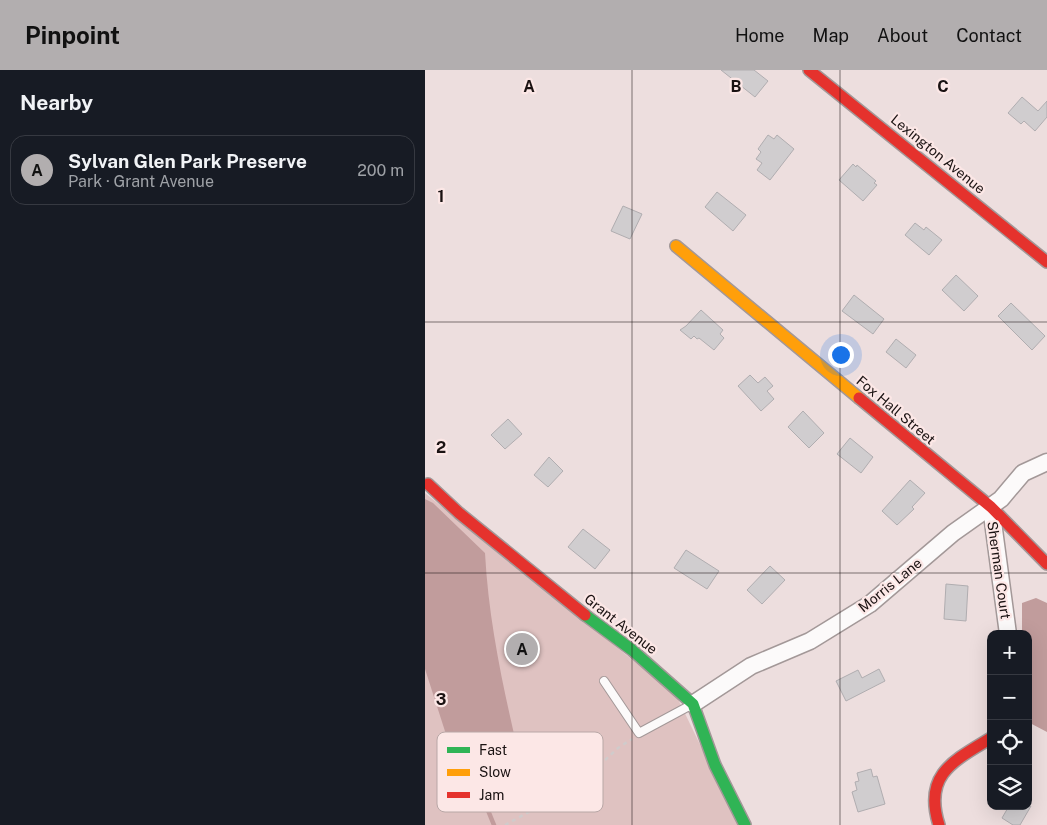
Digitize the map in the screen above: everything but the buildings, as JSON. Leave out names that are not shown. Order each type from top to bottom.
[{"type":"street","name":"Lexington Avenue","points":[[809,70],[1047,262]]},
{"type":"street","name":"Fox Hall Street","points":[[676,246],[991,507],[1047,564]]},
{"type":"street","name":"Morris Lane","points":[[693,704],[751,666],[810,640],[870,604],[953,533],[1001,499],[1023,473],[1047,462]]},
{"type":"street","name":"Grant Avenue","points":[[428,484],[459,513],[546,585],[632,650],[693,704],[715,765],[745,825]]},
{"type":"street","name":"Sherman Court","points":[[991,507],[1007,630]]},
{"type":"street","points":[[939,825],[932,809],[932,793],[940,776],[954,761],[987,740]]},
{"type":"lane","points":[[604,681],[639,733],[693,704]]},
{"type":"path","points":[[603,763],[639,733]]},
{"type":"path","points":[[505,825],[529,812]]},
{"type":"shaded area","points":[[425,493],[676,695],[739,825],[425,825]]},
{"type":"shaded area","points":[[425,499],[433,503],[485,553],[494,636],[514,732],[445,732],[425,669]]},
{"type":"shaded area","points":[[1036,598],[1047,603],[1047,732],[1032,724],[1032,630],[1022,630],[1022,603]]},
{"type":"waterway","points":[[489,812],[494,825]]},
{"type":"traffic: fast","points":[[585,615],[632,650],[693,704],[715,765],[745,825]]},
{"type":"traffic: slow","points":[[676,246],[859,398]]},
{"type":"traffic: jam","points":[[809,70],[1047,262]]},
{"type":"traffic: jam","points":[[859,398],[991,507],[1047,564]]},
{"type":"traffic: jam","points":[[428,484],[459,513],[585,615]]},
{"type":"traffic: jam","points":[[939,825],[935,808],[935,794],[938,782],[954,762],[987,740]]},
{"type":"place","name":"Sylvan Glen Park Preserve","points":[[522,649]]}]
